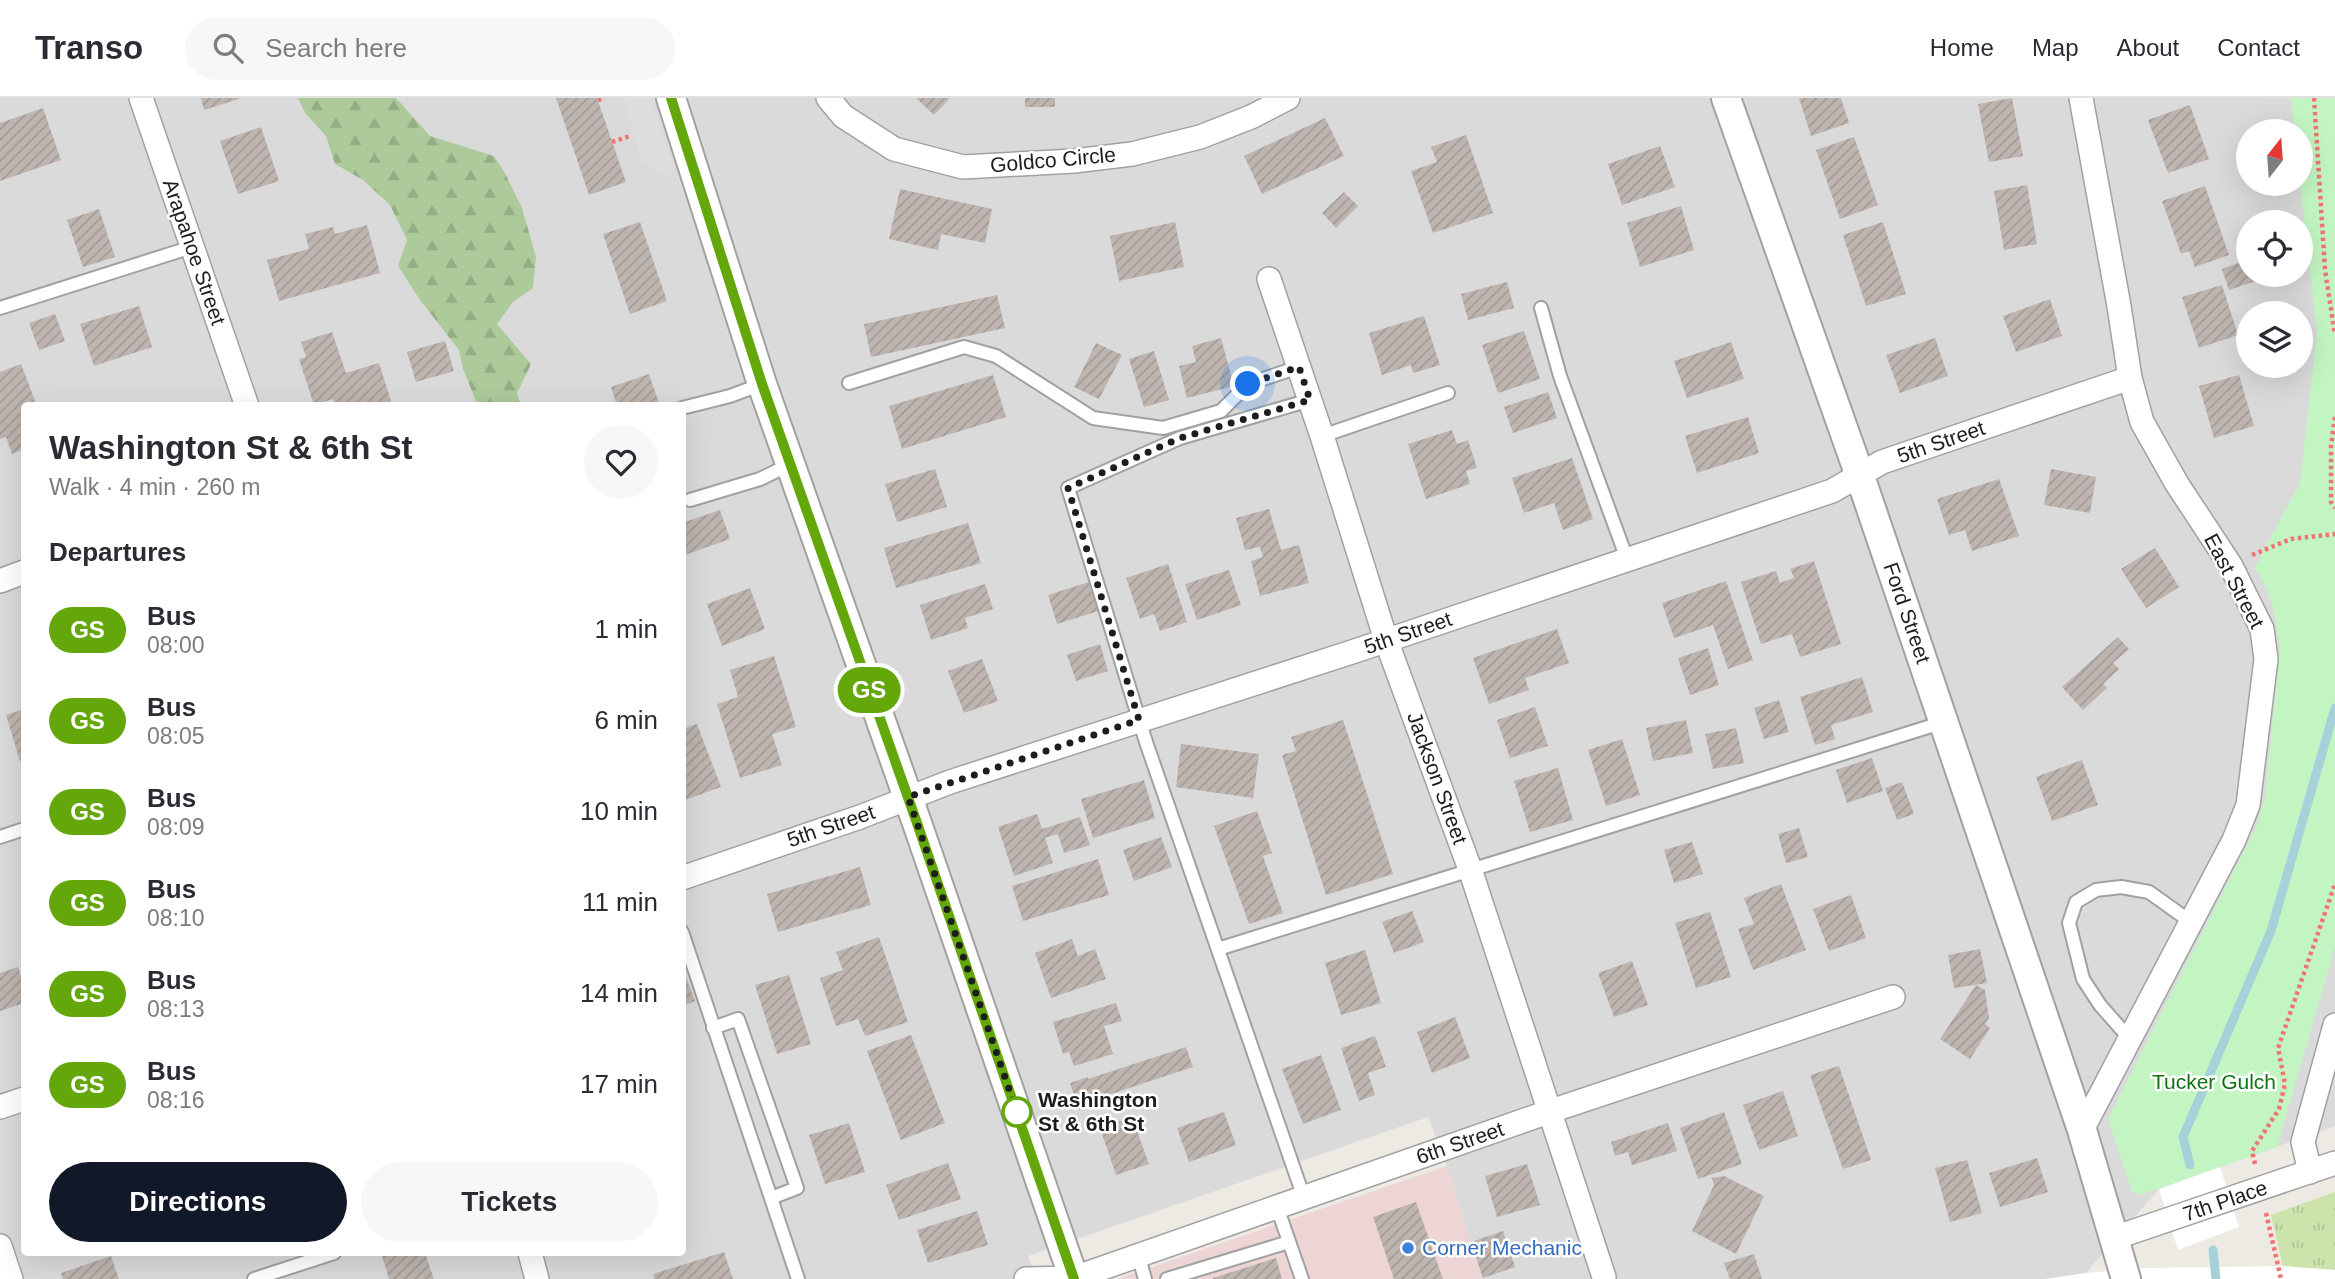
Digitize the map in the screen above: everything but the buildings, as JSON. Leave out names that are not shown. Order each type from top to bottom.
[{"type":"street","name":"Arapahoe Street","points":[[141,98],[246,402]]},
{"type":"street","points":[[671,98],[762,384],[1074,1278]]},
{"type":"street","name":"Goldco Circle","points":[[828,98],[844,116],[894,149],[962,167],[1074,161],[1132,153],[1200,137],[1251,117],[1288,98]]},
{"type":"street","name":"Ford Street","points":[[1726,98],[1944,722],[2082,1130],[2126,1279]]},
{"type":"street","name":"East Street","points":[[2081,98],[2130,378],[2142,422],[2177,484],[2231,566],[2262,629],[2266,659],[2248,805],[2234,840],[2082,1130]]},
{"type":"street","name":"Jackson Street","points":[[1269,279],[1322,436],[1385,640],[1470,869],[1604,1278]]},
{"type":"street","name":"5th Street","points":[[686,877],[860,817],[908,797],[1832,491],[1882,462],[2130,378]]},
{"type":"street","points":[[0,581],[21,573]]},
{"type":"street","name":"6th Street","points":[[1026,1279],[1074,1278],[1551,1111],[1893,996]]},
{"type":"street","points":[[2310,1172],[2303,1142],[2335,1026]]},
{"type":"street","points":[[0,1107],[21,1099]]},
{"type":"street","name":"7th Place","points":[[2114,1238],[2335,1163]]},
{"type":"street","points":[[0,1246],[11,1279]]},
{"type":"street","points":[[531,1256],[537,1279]]},
{"type":"lane","points":[[0,308],[192,247]]},
{"type":"lane","points":[[1541,308],[1560,376],[1627,559]]},
{"type":"lane","points":[[849,383],[964,346],[996,356],[1093,418],[1163,428],[1221,411],[1248,384],[1299,367]]},
{"type":"lane","points":[[686,407],[730,396],[762,384]]},
{"type":"lane","points":[[1322,436],[1448,393]]},
{"type":"lane","points":[[1304,1198],[1139,720],[1068,488],[1180,438],[1310,400]]},
{"type":"lane","points":[[690,500],[760,480],[792,464]]},
{"type":"lane","points":[[1218,949],[1944,722]]},
{"type":"lane","points":[[0,837],[21,830]]},
{"type":"lane","points":[[2130,1039],[2100,1005],[2082,979],[2069,923],[2076,902],[2096,890],[2121,887],[2149,892],[2191,922]]},
{"type":"lane","points":[[686,944],[799,1279]]},
{"type":"lane","points":[[713,1028],[738,1019],[797,1188],[771,1198]]},
{"type":"lane","points":[[1277,1207],[1302,1279]]},
{"type":"lane","points":[[1167,1279],[1289,1242]]},
{"type":"lane","points":[[1138,1255],[1144,1279]]},
{"type":"lane","points":[[254,1279],[325,1256]]},
{"type":"path","points":[[598,100],[605,98]]},
{"type":"path","points":[[2314,98],[2325,270],[2335,335]]},
{"type":"path","points":[[612,142],[630,136]]},
{"type":"path","points":[[2335,417],[2331,457],[2331,502],[2335,508]]},
{"type":"path","points":[[2231,566],[2291,539],[2335,534]]},
{"type":"path","points":[[2281,1279],[2252,1150],[2279,1109],[2285,1084],[2278,1048],[2335,884]]},
{"type":"shaded area","points":[[0,98],[2335,98],[2335,1126],[2159,1189],[2086,1273],[2046,1279],[1482,1279],[1447,1166],[1428,1117],[1028,1256],[1036,1279],[0,1279]]},
{"type":"shaded area","points":[[624,98],[651,98],[677,180],[642,163]]},
{"type":"shaded area","points":[[1447,1166],[1482,1279],[1117,1279]]},
{"type":"green space","points":[[298,98],[396,98],[430,136],[494,156],[522,208],[536,257],[533,288],[513,302],[497,324],[531,364],[517,393],[520,402],[476,402],[463,369],[459,350],[420,300],[398,266],[407,240],[390,205],[363,180],[335,164],[326,136],[305,113]]},
{"type":"green space","name":"Tucker Gulch","points":[[2291,98],[2335,98],[2335,947],[2277,1147],[2140,1195],[2132,1191],[2108,1119],[2257,825],[2265,798],[2280,647],[2273,608],[2267,589],[2255,567],[2300,483],[2317,333],[2312,287],[2313,210],[2303,210],[2301,196],[2314,196],[2314,119],[2293,119]]},
{"type":"green space","points":[[2335,1192],[2335,1270],[2283,1266],[2271,1215]]},
{"type":"pier","points":[[2220,1167],[2239,1227],[2178,1250],[2159,1189]]},
{"type":"pier","points":[[2283,1266],[2335,1270],[2335,1279],[2046,1279],[2142,1268]]},
{"type":"waterway","name":"Tucker Gulch","points":[[2190,1165],[2183,1137],[2271,931],[2335,708]]},
{"type":"waterway","name":"Tucker Gulch","points":[[2213,1250],[2216,1279]]},
{"type":"bus line","name":"GS","points":[[671,98],[762,384],[1074,1279]]},
{"type":"place","name":"Washington St & 6th St","points":[[1017,1112]]},
{"type":"place","name":"Corner Mechanic","points":[[1408,1248]]},
{"type":"route","points":[[1017,1112],[908,797],[1139,720],[1068,488],[1180,438],[1310,400],[1299,367],[1248,384]]}]
